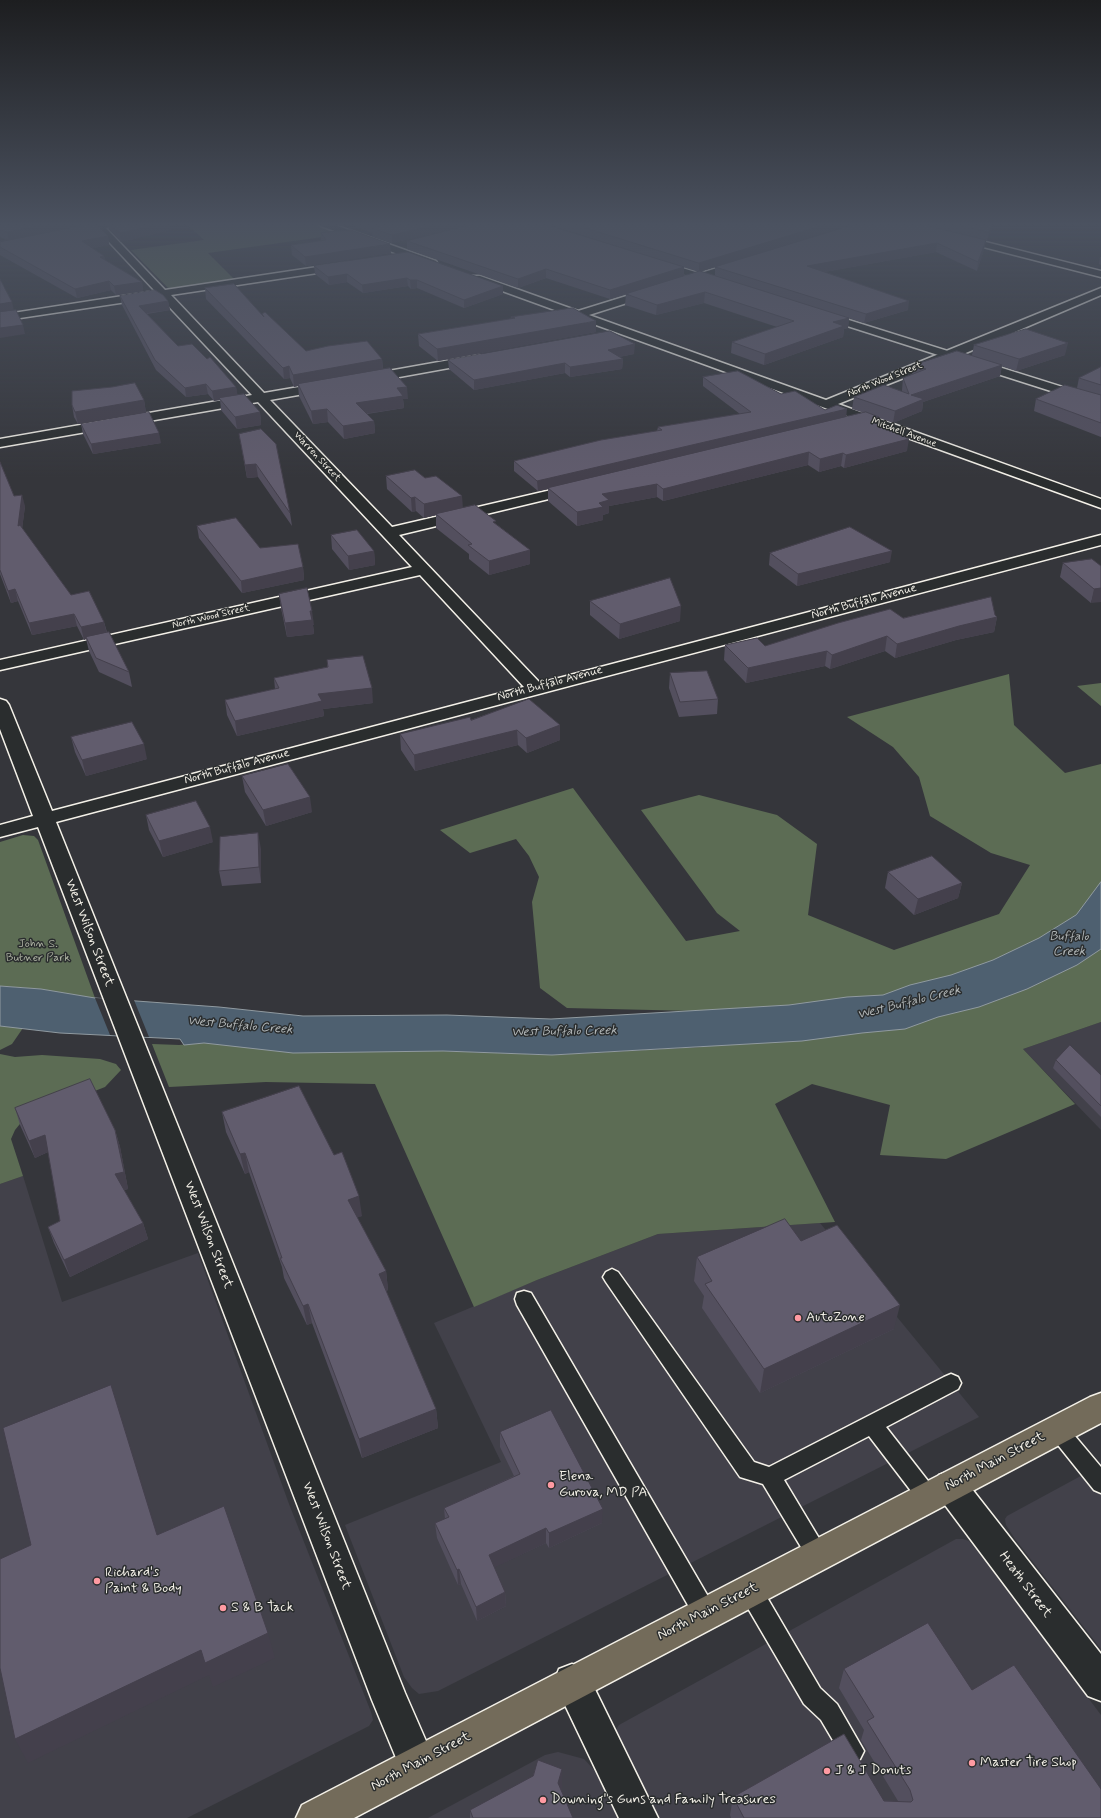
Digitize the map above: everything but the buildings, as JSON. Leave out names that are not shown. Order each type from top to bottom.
[{"type":"main road","name":"North Main Street","points":[[315,1818],[352,1809],[417,1764],[1101,1407]]},
{"type":"street","points":[[0,318],[60,309]]},
{"type":"street","name":"Warren Street","points":[[178,309],[422,570],[535,688]]},
{"type":"street","name":"Mitchell Avenue","points":[[560,309],[1101,504]]},
{"type":"street","points":[[577,315],[597,309]]},
{"type":"street","name":"North Wood Street","points":[[825,405],[1061,309]]},
{"type":"street","points":[[806,310],[1101,403]]},
{"type":"street","points":[[600,337],[625,332]]},
{"type":"street","points":[[353,382],[492,357]]},
{"type":"street","points":[[0,443],[338,384]]},
{"type":"street","points":[[846,424],[864,419]]},
{"type":"street","points":[[388,533],[594,484]]},
{"type":"street","name":"North Buffalo Avenue","points":[[0,831],[535,688],[1101,540]]},
{"type":"street","name":"North Wood Street","points":[[0,665],[422,570]]},
{"type":"street","name":"West Wilson Street","points":[[0,705],[390,1700],[417,1764]]},
{"type":"street","name":"Heath Street","points":[[939,1492],[1101,1684]]},
{"type":"street","points":[[572,1682],[639,1818]]},
{"type":"lane","points":[[612,1277],[747,1470],[770,1477],[818,1555]]},
{"type":"lane","points":[[524,1300],[705,1613]]},
{"type":"lane","points":[[770,1477],[950,1383]]},
{"type":"lane","points":[[872,1424],[939,1492]]},
{"type":"lane","points":[[1057,1429],[1101,1483]]},
{"type":"lane","points":[[750,1590],[812,1696],[829,1712],[864,1772]]},
{"type":"shaded area","points":[[1101,1022],[1101,1130],[1023,1049]]},
{"type":"shaded area","points":[[23,1176],[62,1302],[198,1253],[289,1504],[371,1712],[373,1720],[369,1726],[187,1818],[0,1818],[0,1184]]},
{"type":"shaded area","points":[[820,1223],[979,1417],[438,1691],[419,1694],[412,1688],[404,1677],[345,1525],[501,1462],[434,1323],[537,1280],[658,1234]]},
{"type":"shaded area","points":[[1101,1465],[1101,1649],[1015,1539],[1006,1525],[1005,1519],[1007,1516]]},
{"type":"shaded area","points":[[956,1539],[969,1541],[976,1549],[1101,1715],[1101,1818],[653,1818],[612,1736],[619,1725]]},
{"type":"shaded area","points":[[558,1752],[584,1759],[597,1773],[619,1818],[428,1818],[545,1755]]},
{"type":"green space","points":[[1009,674],[1014,725],[1065,773],[1101,764],[1101,1022],[1023,1049],[1075,1104],[946,1159],[880,1155],[890,1105],[812,1084],[775,1104],[835,1222],[658,1234],[537,1280],[474,1307],[375,1084],[266,1082],[169,1087],[152,1044],[179,1045],[204,1043],[381,1051],[443,1051],[552,1055],[702,1047],[694,1011],[567,1008],[540,988],[532,902],[539,877],[529,856],[516,839],[470,853],[440,830],[573,788],[686,941],[740,931],[717,913],[641,810],[699,795],[777,815],[817,844],[808,915],[894,950],[999,914],[1030,865],[991,853],[930,816],[919,777],[893,747],[847,717]]},
{"type":"green space","points":[[1101,683],[1101,706],[1077,686]]},
{"type":"green space","name":"John S. Butner Park","points":[[23,835],[34,836],[38,840],[95,998],[41,989],[0,986],[0,842]]},
{"type":"green space","points":[[0,1026],[23,1028],[12,1044],[0,1050]]},
{"type":"green space","points":[[0,1054],[15,1057],[42,1055],[100,1059],[116,1064],[121,1070],[105,1087],[69,1101],[28,1114],[15,1130],[11,1139],[23,1176],[0,1184]]},
{"type":"water","name":"Buffalo Creek","points":[[1101,882],[1101,949],[1077,965],[1027,989],[979,1007],[938,1017],[905,1029],[802,1041],[552,1055],[443,1051],[293,1053],[204,1043],[184,1045],[180,1039],[60,1033],[0,1026],[0,986],[41,989],[95,998],[219,1007],[303,1016],[447,1015],[551,1019],[789,1005],[847,997],[883,995],[910,985],[951,975],[993,960],[1039,938],[1076,915]]},
{"type":"pier","points":[[95,998],[134,1000],[149,1037],[110,1035]]},
{"type":"place","name":"AutoZone","points":[[798,1318]]},
{"type":"place","name":"Elena Gurova, MD PA","points":[[551,1485]]},
{"type":"place","name":"Richard's Paint & Body","points":[[97,1581]]},
{"type":"place","name":"S & B Tack","points":[[223,1608]]},
{"type":"place","name":"Master Tire Shop","points":[[972,1763]]},
{"type":"place","name":"J & J Donuts","points":[[827,1771]]},
{"type":"place","name":"Downing's Guns and Family Treasures","points":[[543,1800]]},
{"type":"water label","name":"West Buffalo Creek","points":[[909,1003]]},
{"type":"water label","name":"West Buffalo Creek","points":[[240,1026]]},
{"type":"water label","name":"West Buffalo Creek","points":[[564,1032]]}]
